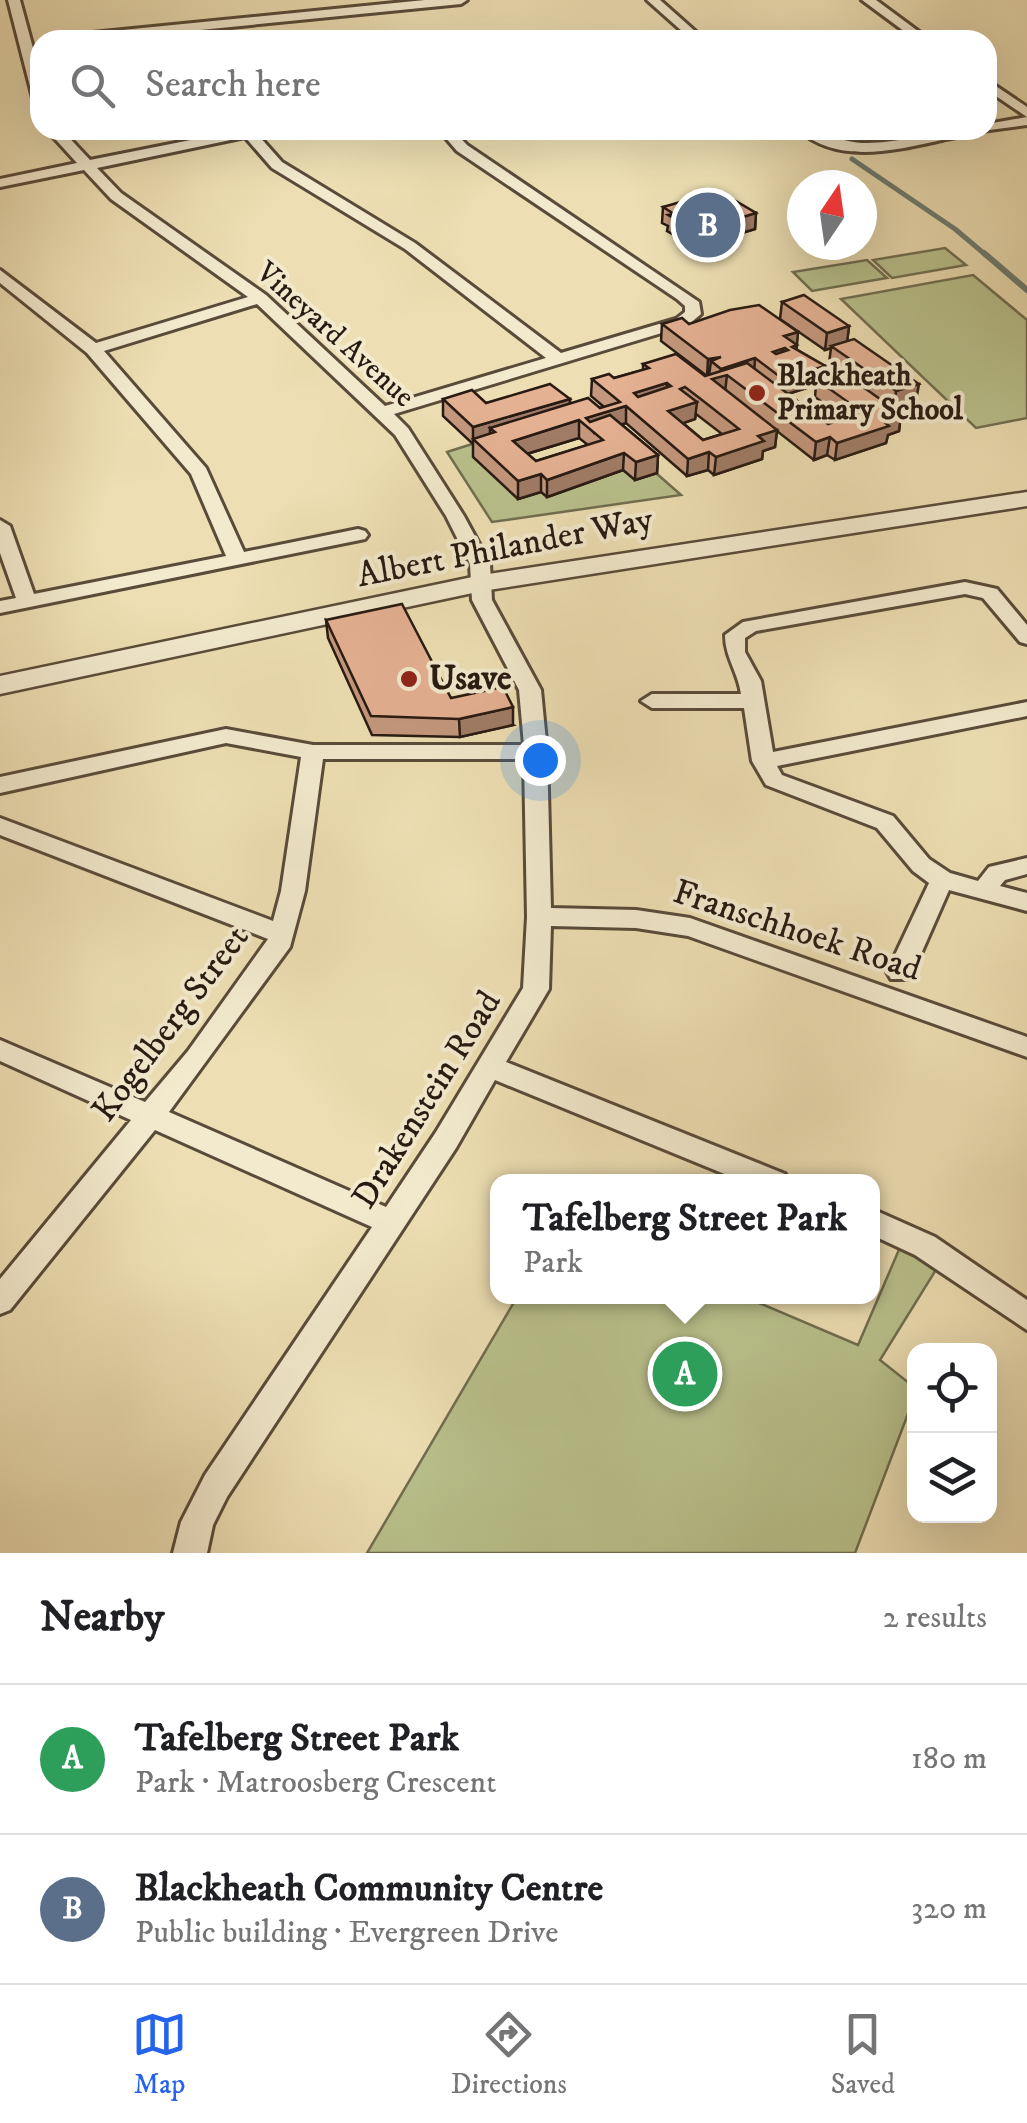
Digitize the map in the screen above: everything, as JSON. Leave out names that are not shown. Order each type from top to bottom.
[{"type":"street","points":[[14,0],[30,36]]},
{"type":"street","points":[[206,30],[461,0]]},
{"type":"street","points":[[653,0],[688,30]]},
{"type":"street","points":[[868,0],[910,30]]},
{"type":"street","points":[[997,91],[1027,112]]},
{"type":"street","points":[[997,126],[1027,121]]},
{"type":"street","name":"Vineyard Avenue","points":[[62,140],[83,165],[137,212],[260,298],[402,432],[455,516],[480,564],[482,584]]},
{"type":"street","points":[[0,182],[209,140]]},
{"type":"street","points":[[258,140],[266,156],[410,246],[558,359]]},
{"type":"street","points":[[383,412],[682,322],[693,314],[693,306],[683,296],[455,140]]},
{"type":"street","points":[[819,140],[849,148],[904,140]]},
{"type":"street","points":[[0,274],[93,349],[200,472],[237,558]]},
{"type":"street","points":[[93,349],[260,298]]},
{"type":"street","name":"Albert Philander Way","points":[[0,685],[482,584],[1027,499]]},
{"type":"street","points":[[0,526],[27,601]]},
{"type":"street","points":[[0,607],[358,535]]},
{"type":"street","name":"Drakenstein Road","points":[[190,1553],[204,1506],[492,1068],[536,990],[536,752],[530,690],[482,600],[482,584]]},
{"type":"street","points":[[1027,638],[990,594],[971,588],[750,626],[734,635],[733,644],[748,676],[762,761],[770,776],[780,784],[885,822],[921,865],[942,880],[1027,902]]},
{"type":"street","points":[[652,701],[754,701]]},
{"type":"street","points":[[762,761],[1027,709]]},
{"type":"street","points":[[0,785],[226,736],[313,752],[536,752]]},
{"type":"street","name":"Kogelberg Street","points":[[0,1301],[146,1116],[197,1058],[278,948],[293,891],[313,752]]},
{"type":"street","points":[[0,826],[280,934]]},
{"type":"street","points":[[982,892],[997,873],[1027,866]]},
{"type":"street","points":[[900,972],[942,880]]},
{"type":"street","name":"Franschhoek Road","points":[[539,918],[636,919],[703,931],[1027,1047]]},
{"type":"street","points":[[0,1050],[391,1222]]},
{"type":"street","points":[[492,1068],[754,1174]]},
{"type":"street","points":[[880,1225],[925,1246],[1027,1317]]},
{"type":"green space","points":[[945,248],[966,265],[892,278],[873,260]]},
{"type":"green space","points":[[867,260],[887,278],[812,291],[793,272]]},
{"type":"green space","points":[[973,275],[1027,320],[1027,418],[976,428],[841,299]]},
{"type":"green space","points":[[488,439],[548,497],[623,470],[656,473],[681,495],[492,522],[447,452]]},
{"type":"green space","points":[[904,1238],[942,1260],[880,1360],[907,1381],[907,1416],[855,1553],[367,1553],[513,1304],[761,1304],[858,1345],[876,1304],[880,1304],[880,1294]]},
{"type":"building","points":[[719,191],[756,213],[700,230],[668,215],[674,214],[663,207]]},
{"type":"building","points":[[804,295],[849,326],[827,333],[782,302]]},
{"type":"building","points":[[759,305],[798,332],[784,336],[797,345],[792,347],[825,366],[783,379],[755,358],[721,369],[711,361],[721,357],[708,359],[662,324],[682,318],[689,324]]},
{"type":"building","points":[[854,339],[919,384],[896,391],[831,346]]},
{"type":"building","points":[[676,354],[705,376],[747,363],[828,424],[862,412],[817,380],[842,372],[901,414],[882,420],[889,426],[837,443],[830,437],[816,442],[727,375],[712,379],[777,430],[758,436],[764,441],[716,457],[709,452],[688,459],[626,406],[586,418],[590,422],[610,415],[658,455],[636,462],[624,453],[547,480],[541,474],[518,481],[473,439],[495,432],[490,428],[588,398],[600,408],[620,402],[592,379],[609,374],[614,378],[649,368],[643,364]],"holes":[[[667,383],[671,386],[638,397],[634,393]],[[685,387],[739,429],[703,440],[668,411],[697,402],[680,389]],[[579,420],[603,440],[536,461],[513,441]]]},
{"type":"building","points":[[550,384],[570,399],[473,427],[443,399],[472,390],[486,403]]},
{"type":"building","points":[[402,604],[451,698],[503,687],[513,707],[459,719],[371,716],[326,620]]},
{"type":"waterway","points":[[852,159],[955,229],[987,256]]},
{"type":"waterway","points":[[984,253],[1027,290]]},
{"type":"place","name":"Blackheath Community Centre","points":[[708,225]]},
{"type":"place","name":"Blackheath Primary School","points":[[757,393]]},
{"type":"place","name":"Usave","points":[[409,679]]},
{"type":"place","name":"Tafelberg Street Park","points":[[685,1374]]}]
